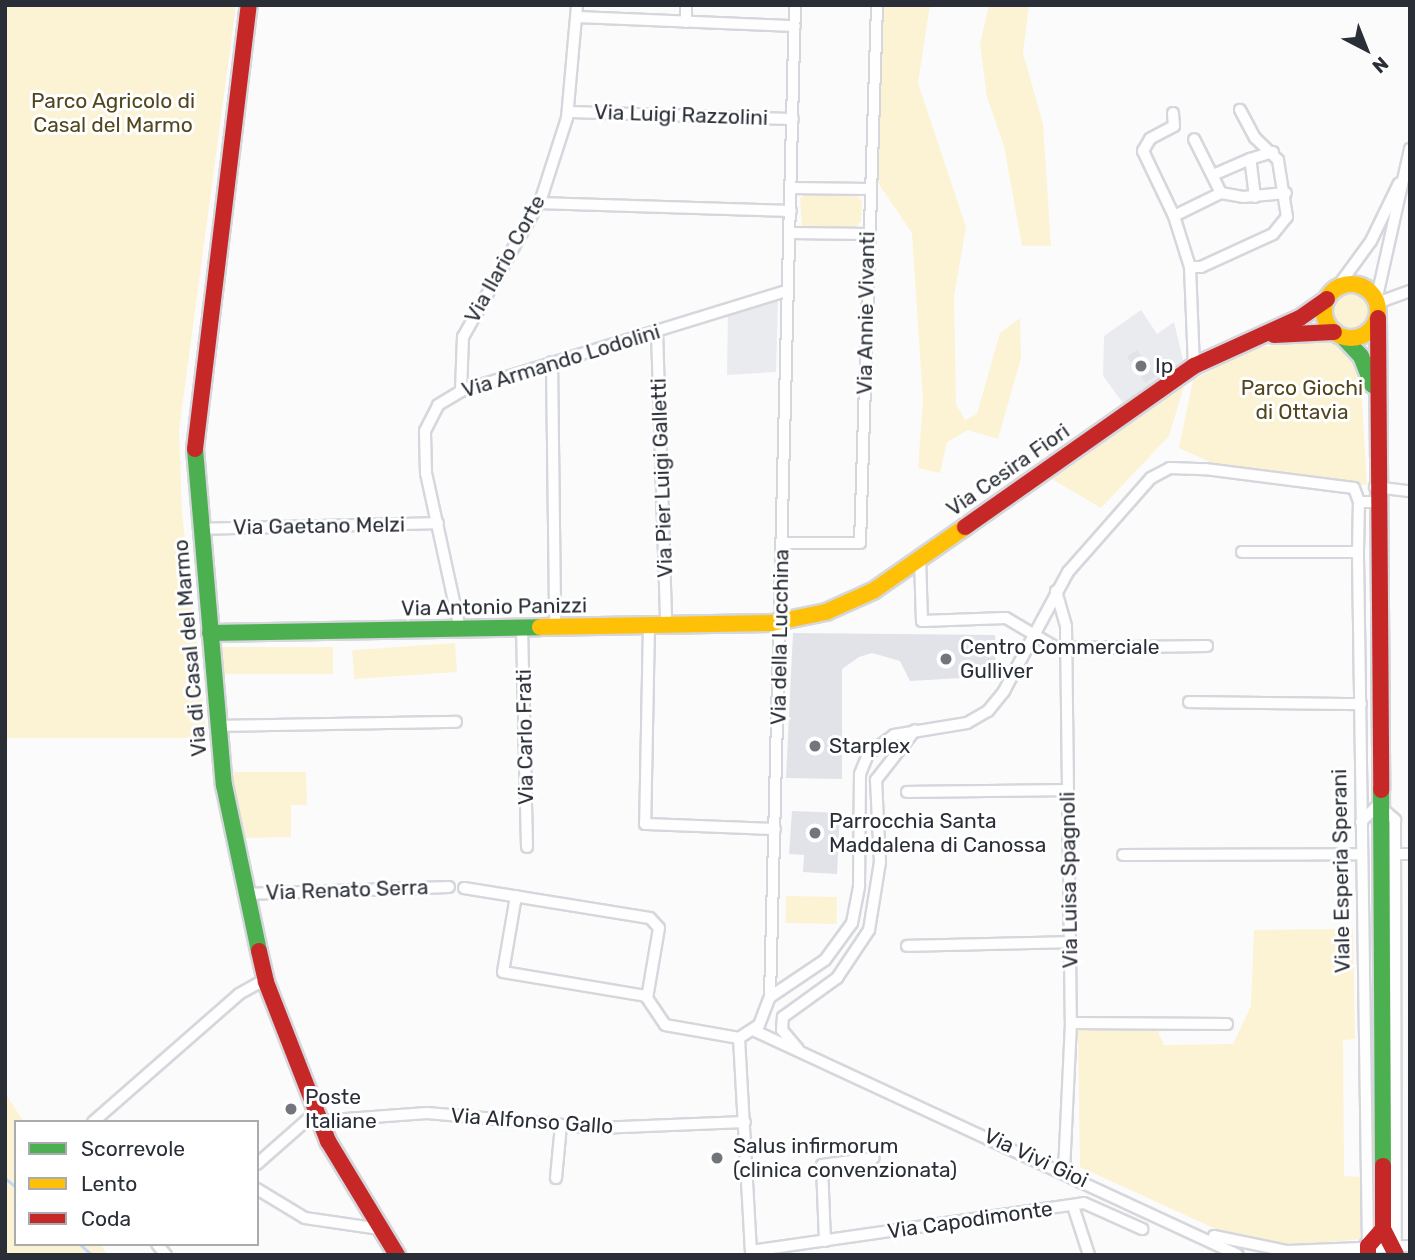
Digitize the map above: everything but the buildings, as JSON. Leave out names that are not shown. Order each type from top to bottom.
[{"type":"street","name":"Via di Casal del Marmo","points":[[249,5],[194,452],[219,726],[245,894],[265,979],[318,1116],[397,1255]]},
{"type":"street","points":[[686,5],[686,22]]},
{"type":"street","name":"Via della Lucchina","points":[[755,1031],[770,997],[795,5]]},
{"type":"street","name":"Via Annie Vivanti","points":[[782,543],[860,543],[869,188],[877,5]]},
{"type":"street","points":[[577,11],[686,22],[795,26]]},
{"type":"street","name":"Via Ilario Corte","points":[[461,390],[463,337],[538,202],[568,113],[577,11]]},
{"type":"street","points":[[1190,267],[1201,267],[1273,233],[1287,217],[1286,192],[1273,152],[1255,138],[1240,110]]},
{"type":"street","name":"Via Luigi Razzolini","points":[[568,113],[793,119]]},
{"type":"street","points":[[1173,113],[1174,125],[1150,139],[1143,151],[1174,216],[1190,267],[1194,366]]},
{"type":"street","points":[[1194,139],[1221,193]]},
{"type":"street","points":[[1403,174],[1371,241],[1331,294],[1325,317],[1339,335],[1367,334],[1377,307],[1410,149]]},
{"type":"street","points":[[1213,176],[1273,152]]},
{"type":"street","points":[[1250,159],[1255,197]]},
{"type":"street","points":[[791,188],[869,188]]},
{"type":"street","points":[[1174,216],[1221,193],[1255,197],[1286,192]]},
{"type":"street","points":[[538,202],[791,211]]},
{"type":"street","points":[[791,233],[868,234]]},
{"type":"street","points":[[1331,294],[1357,285],[1377,307]]},
{"type":"street","name":"Via Armando Lodolini","points":[[460,629],[426,473],[425,431],[438,405],[461,390],[787,290]]},
{"type":"street","points":[[1377,307],[1410,291]]},
{"type":"street","name":"Via Cesira Fiori","points":[[780,622],[852,603],[1194,366],[1254,337],[1331,294]]},
{"type":"street","name":"Viale Esperia Sperani","points":[[1377,307],[1370,497],[1377,641],[1383,1230]]},
{"type":"street","name":"Via Pier Luigi Galletti","points":[[657,331],[666,624]]},
{"type":"street","name":"Via Cesira Fiori","points":[[1254,337],[1339,335]]},
{"type":"street","name":"Viale Esperia Sperani","points":[[1339,335],[1361,356],[1374,394]]},
{"type":"street","points":[[552,362],[555,626]]},
{"type":"street","points":[[770,997],[799,981],[843,940],[859,886],[861,767],[878,743],[915,730],[964,724],[983,715],[1004,691],[1056,591],[1131,498],[1166,469],[1354,488],[1370,497],[1410,491]]},
{"type":"street","name":"Viale Esperia Sperani","points":[[1368,1250],[1359,552],[1370,497]]},
{"type":"street","name":"Via Gaetano Melzi","points":[[200,529],[438,523]]},
{"type":"street","points":[[1242,552],[1359,552]]},
{"type":"street","points":[[920,558],[922,621],[1006,618],[1047,646],[1066,649],[1207,646]]},
{"type":"street","name":"Via Luisa Spagnoli","points":[[1056,591],[1066,622],[1071,1023],[1065,1171]]},
{"type":"street","name":"Via Antonio Panizzi","points":[[210,633],[780,622]]},
{"type":"street","points":[[649,624],[645,824],[775,829]]},
{"type":"street","name":"Via Carlo Frati","points":[[522,627],[527,847]]},
{"type":"street","points":[[1360,657],[1377,641]]},
{"type":"street","points":[[1189,702],[1361,704]]},
{"type":"street","points":[[219,726],[456,722]]},
{"type":"street","points":[[1362,727],[1377,745]]},
{"type":"street","points":[[799,1051],[782,1030],[783,1017],[831,984],[857,953],[879,883],[877,779],[915,730]]},
{"type":"street","points":[[907,792],[1068,790]]},
{"type":"street","points":[[1361,822],[1378,805],[1395,820],[1396,1069],[1404,1124],[1400,1249]]},
{"type":"street","points":[[1123,855],[1362,854]]},
{"type":"street","points":[[1396,854],[1410,854]]},
{"type":"street","name":"Via Renato Serra","points":[[245,894],[449,887]]},
{"type":"street","points":[[464,888],[646,917],[659,928],[647,996],[667,1026],[739,1038],[755,1031]]},
{"type":"street","points":[[516,896],[503,972],[647,996]]},
{"type":"street","points":[[843,940],[857,953]]},
{"type":"street","points":[[907,946],[1070,942]]},
{"type":"street","points":[[1363,972],[1380,959],[1396,971]]},
{"type":"street","points":[[95,1120],[247,988],[265,979]]},
{"type":"street","points":[[1397,1018],[1410,1018]]},
{"type":"street","points":[[1071,1023],[1227,1024]]},
{"type":"street","name":"Via Vivi Gioi","points":[[755,1031],[1201,1233],[1238,1255]]},
{"type":"street","points":[[739,1038],[746,1122],[751,1253]]},
{"type":"street","points":[[1364,1068],[1381,1085],[1396,1069]]},
{"type":"street","name":"Via Alfonso Gallo","points":[[318,1116],[427,1113],[561,1125],[674,1128],[746,1122]]},
{"type":"street","points":[[259,1162],[318,1116]]},
{"type":"street","points":[[556,1178],[561,1125]]},
{"type":"street","points":[[825,1241],[822,1165],[874,1158]]},
{"type":"street","points":[[1366,1185],[1382,1169]]},
{"type":"street","points":[[259,1190],[305,1218],[380,1229]]},
{"type":"street","name":"Via Capodimonte","points":[[751,1253],[1084,1203],[1142,1229]]},
{"type":"street","points":[[1073,1206],[1089,1255]]},
{"type":"street","points":[[1368,1250],[1383,1230],[1400,1249]]},
{"type":"street","name":"Via Vivi Gioi","points":[[1201,1233],[1272,1250],[1400,1249]]},
{"type":"shaded area","points":[[778,300],[776,372],[727,375],[728,313]]},
{"type":"shaded area","points":[[1141,310],[1157,334],[1174,322],[1183,360],[1123,403],[1103,376],[1104,336]]},
{"type":"green space","name":"Parco Agricolo di Casal del Marmo","points":[[5,5],[236,5],[179,430],[182,513],[207,738],[5,738]]},
{"type":"green space","points":[[880,5],[930,5],[918,83],[966,227],[954,296],[956,404],[965,420],[977,414],[1000,333],[1020,318],[1021,358],[998,439],[968,430],[947,442],[940,473],[918,468],[923,401],[912,233],[878,183]]},
{"type":"green space","points":[[989,5],[1029,5],[1023,53],[1043,124],[1051,246],[1022,246],[1004,146],[987,97],[980,44]]},
{"type":"green space","points":[[807,192],[856,194],[862,202],[861,221],[854,229],[802,227],[800,199]]},
{"type":"green space","points":[[1351,290],[1366,296],[1372,311],[1366,326],[1351,332],[1336,326],[1330,311],[1336,296]]},
{"type":"green space","name":"Parco Giochi di Ottavia","points":[[1318,338],[1338,342],[1360,369],[1367,485],[1212,463],[1179,448],[1193,380],[1250,349]]},
{"type":"green space","points":[[1184,386],[1169,436],[1101,508],[1052,479]]},
{"type":"green space","points":[[455,643],[457,672],[354,679],[352,650]]},
{"type":"green space","points":[[221,647],[333,647],[333,674],[221,674]]},
{"type":"green space","points":[[229,772],[306,772],[307,805],[291,805],[291,837],[240,838]]},
{"type":"green space","points":[[786,896],[837,897],[837,924],[786,923]]},
{"type":"green space","points":[[1353,929],[1355,1039],[1343,1040],[1344,1176],[1360,1177],[1360,1239],[1286,1246],[1231,1236],[1080,1167],[1078,1028],[1157,1029],[1164,1045],[1233,1044],[1251,1006],[1254,930]]},
{"type":"green space","points":[[5,1093],[23,1120],[14,1120],[14,1246],[102,1246],[107,1255],[5,1255]]},
{"type":"waterway","points":[[5,1178],[14,1185]]},
{"type":"waterway","points":[[82,1246],[92,1255]]},
{"type":"traffic: fast","points":[[1344,338],[1361,356],[1372,385]]},
{"type":"traffic: fast","points":[[195,449],[224,785],[259,951]]},
{"type":"traffic: fast","points":[[210,633],[540,627]]},
{"type":"traffic: fast","points":[[1381,790],[1383,1166]]},
{"type":"traffic: slow","points":[[1351,284],[1370,292],[1378,311],[1370,330],[1351,338],[1332,330],[1324,311],[1332,292],[1351,284]]},
{"type":"traffic: slow","points":[[540,627],[772,623],[826,612],[873,591],[965,527]]},
{"type":"traffic: jam","points":[[195,449],[249,5]]},
{"type":"traffic: jam","points":[[965,527],[1194,366],[1300,318],[1327,299]]},
{"type":"traffic: jam","points":[[1378,318],[1381,790]]},
{"type":"traffic: jam","points":[[1274,335],[1334,332]]},
{"type":"traffic: jam","points":[[259,951],[266,982],[328,1141],[397,1255]]},
{"type":"traffic: jam","points":[[1383,1166],[1383,1229],[1396,1255]]},
{"type":"traffic: jam","points":[[1368,1255],[1368,1246],[1383,1229]]},
{"type":"place","name":"Ip","points":[[1141,366]]},
{"type":"place","name":"Centro Commerciale Gulliver","points":[[946,659]]},
{"type":"place","name":"Starplex","points":[[815,746]]},
{"type":"place","name":"Parrocchia Santa Maddalena di Canossa","points":[[815,833]]},
{"type":"place","name":"Poste Italiane","points":[[291,1109]]},
{"type":"place","name":"Salus infirmorum (clinica convenzionata)","points":[[717,1158]]}]
